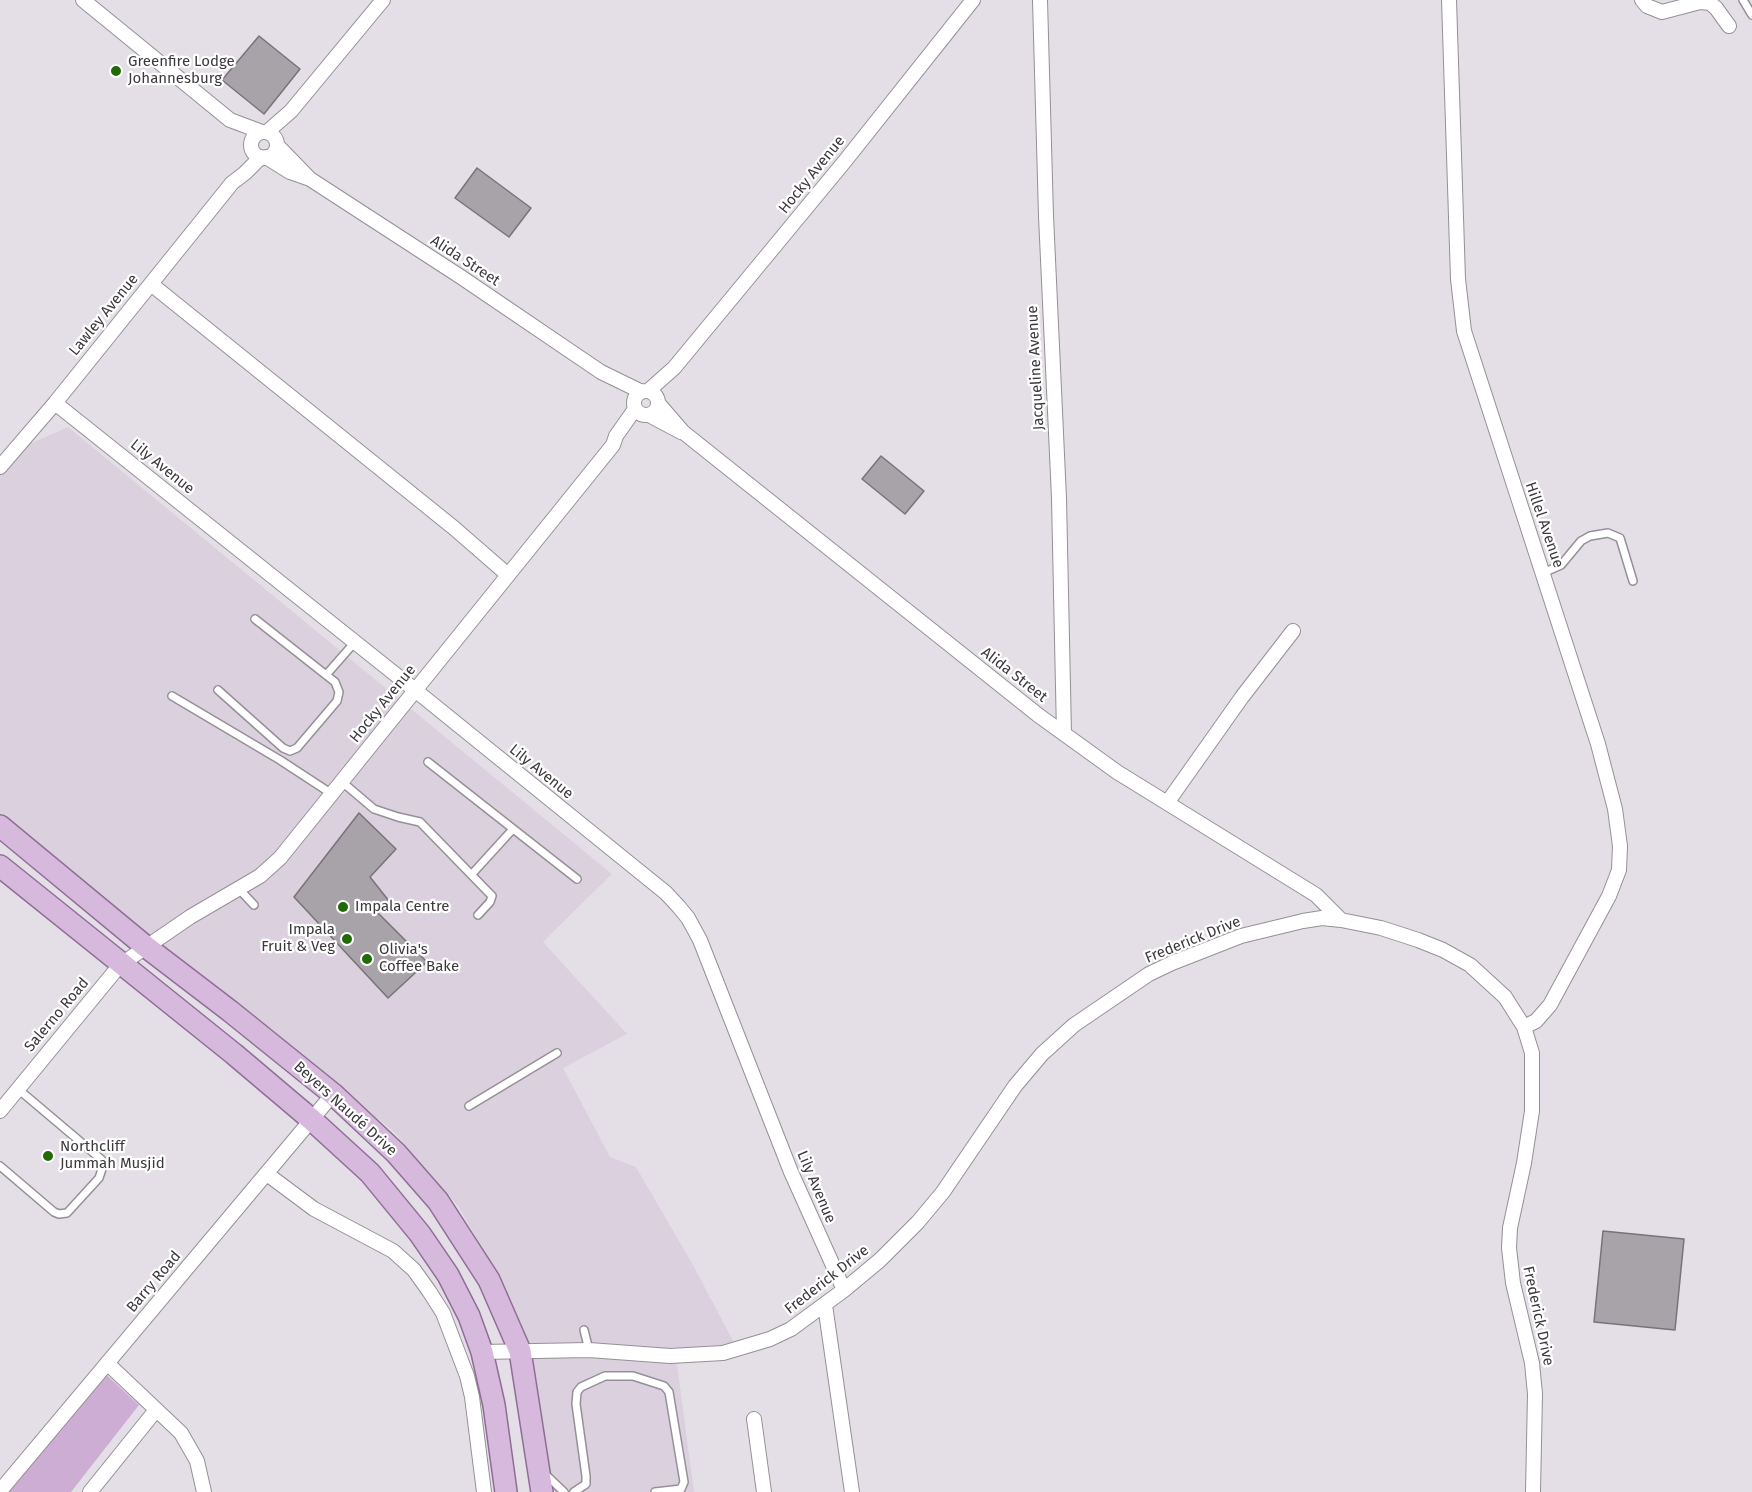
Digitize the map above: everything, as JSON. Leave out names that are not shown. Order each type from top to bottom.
[{"type":"main road","name":"Beyers Naudé Drive","points":[[0,826],[145,946],[333,1094],[396,1153],[438,1201],[489,1280],[520,1351],[542,1492]]},
{"type":"main road","name":"Beyers Naudé Drive","points":[[0,867],[234,1054],[312,1120],[370,1173],[420,1234],[448,1275],[469,1316],[482,1352],[494,1404],[507,1492]]},
{"type":"street","name":"Alida Street","points":[[83,0],[230,120],[270,137],[310,180]]},
{"type":"street","points":[[270,137],[276,151],[258,152],[253,139],[270,137],[383,0]]},
{"type":"street","name":"Hocky Avenue","points":[[651,396],[845,161],[973,0]]},
{"type":"street","name":"Jacqueline Avenue","points":[[1040,0],[1046,216],[1059,498],[1064,734]]},
{"type":"street","name":"Hillel Avenue","points":[[1449,0],[1461,314],[1464,331],[1598,744],[1616,818],[1621,857],[1616,882],[1558,993],[1542,1016],[1524,1027]]},
{"type":"street","points":[[1642,0],[1647,6],[1662,12],[1700,2],[1710,3],[1729,26]]},
{"type":"street","name":"Alida Street","points":[[230,120],[258,152],[290,172],[310,180],[461,277],[601,372],[651,396],[683,432],[945,642],[1064,734],[1117,772],[1316,895],[1341,920]]},
{"type":"street","name":"Lawley Avenue","points":[[0,467],[55,403],[232,183],[240,167],[258,152]]},
{"type":"street","points":[[150,284],[454,528],[508,575]]},
{"type":"street","name":"Alida Street","points":[[601,372],[604,379],[640,411],[683,432]]},
{"type":"street","points":[[637,394],[651,396],[654,412],[640,411],[637,394]]},
{"type":"street","name":"Lily Avenue","points":[[55,403],[666,893],[688,918],[700,940],[814,1226],[844,1290]]},
{"type":"street","name":"Hocky Avenue","points":[[145,946],[271,867],[613,445],[616,436],[640,411]]},
{"type":"street","points":[[1167,803],[1242,697],[1293,631]]},
{"type":"street","name":"Frederick Drive","points":[[482,1352],[589,1350],[670,1356],[723,1353],[770,1339],[791,1329],[825,1305],[880,1260],[918,1222],[943,1192],[1015,1086],[1042,1054],[1074,1025],[1149,974],[1240,936],[1303,921],[1322,918],[1341,920],[1371,925],[1418,940],[1443,950],[1470,965],[1505,997],[1524,1027],[1532,1053],[1532,1111],[1526,1154],[1510,1228],[1509,1248],[1513,1283],[1532,1363],[1535,1394],[1533,1492]]},
{"type":"street","name":"Salerno Road","points":[[0,1111],[120,965],[145,946]]},
{"type":"street","name":"Barry Road","points":[[0,1491],[333,1094]]},
{"type":"street","points":[[267,1174],[314,1209],[393,1251],[414,1270],[429,1291],[442,1313],[467,1376],[472,1397],[484,1492]]},
{"type":"street","points":[[825,1305],[852,1492]]},
{"type":"street","points":[[107,1363],[181,1433],[197,1461],[204,1492]]},
{"type":"street","points":[[90,1492],[156,1410]]},
{"type":"street","points":[[754,1419],[764,1492]]},
{"type":"lane","points":[[1743,0],[1752,15]]},
{"type":"lane","points":[[1543,573],[1561,565],[1581,541],[1590,536],[1608,533],[1620,538],[1633,581]]},
{"type":"lane","points":[[218,690],[282,748],[290,751],[297,748],[338,701],[339,692],[335,682],[255,619]]},
{"type":"lane","points":[[326,675],[355,642]]},
{"type":"lane","points":[[172,696],[280,760],[332,794]]},
{"type":"lane","points":[[428,762],[577,879]]},
{"type":"lane","points":[[341,781],[374,808],[420,822],[472,874],[492,899],[478,915]]},
{"type":"lane","points":[[472,874],[513,829]]},
{"type":"lane","points":[[238,888],[254,905]]},
{"type":"lane","points":[[469,1106],[557,1053]]},
{"type":"lane","points":[[0,1166],[59,1214],[67,1213],[99,1178],[102,1170],[102,1160],[18,1089]]},
{"type":"lane","points":[[584,1330],[589,1350]]},
{"type":"lane","points":[[574,1492],[586,1484],[576,1404],[577,1392],[581,1387],[605,1376],[633,1376],[664,1386],[669,1392],[684,1482],[681,1489],[655,1492]]},
{"type":"lane","points":[[538,1467],[564,1492]]},
{"type":"shaded area","points":[[68,427],[612,874],[543,942],[627,1034],[563,1068],[610,1157],[636,1167],[693,1265],[739,1352],[677,1364],[694,1492],[549,1492],[525,1338],[488,1257],[458,1206],[394,1132],[281,1039],[0,818],[0,457]]},
{"type":"shaded area","points":[[100,1369],[139,1405],[71,1492],[0,1492]]},
{"type":"building","points":[[259,36],[300,69],[264,114],[222,80]]},
{"type":"building","points":[[477,168],[531,208],[509,237],[455,198]]},
{"type":"building","points":[[881,456],[924,491],[905,514],[862,479]]},
{"type":"building","name":"Impala Centre","points":[[359,813],[396,849],[370,877],[389,901],[378,913],[427,962],[388,998],[294,897]]},
{"type":"building","points":[[1603,1231],[1684,1239],[1675,1330],[1594,1322]]},
{"type":"place","name":"Greenfire Lodge Johannesburg","points":[[116,71]]},
{"type":"place","name":"Impala Centre","points":[[343,907]]},
{"type":"place","name":"Impala Fruit & Veg","points":[[347,939]]},
{"type":"place","name":"Olivia's Coffee Bake","points":[[367,959]]},
{"type":"place","name":"Northcliff Jummah Musjid","points":[[48,1156]]}]
